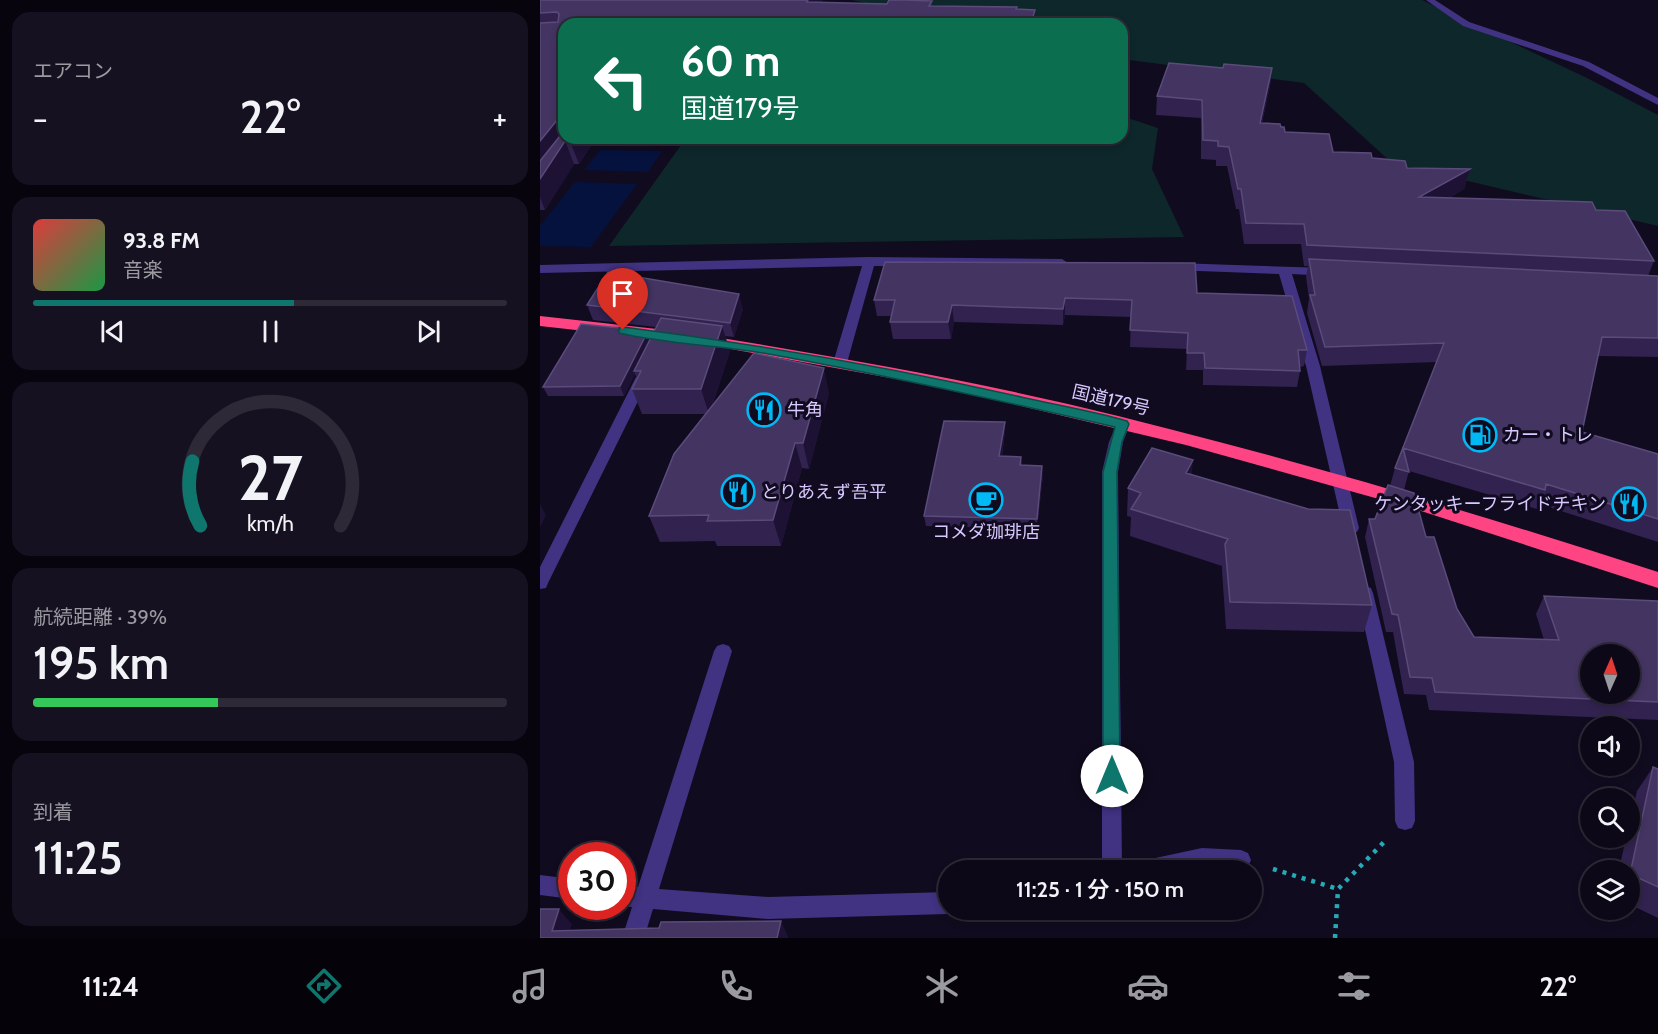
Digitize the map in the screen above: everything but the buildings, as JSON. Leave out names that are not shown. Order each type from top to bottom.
[{"type":"highway","name":"国道179号","points":[[540,321],[658,348],[840,363],[974,390],[1123,424],[1341,481],[1551,544],[1658,580]]},
{"type":"street","points":[[1430,0],[1466,24],[1586,64],[1658,102]]},
{"type":"street","points":[[840,363],[869,261]]},
{"type":"street","points":[[540,269],[869,261],[1080,263]]},
{"type":"street","points":[[1164,266],[1340,273]]},
{"type":"street","points":[[1284,270],[1306,335],[1355,549]]},
{"type":"street","points":[[540,584],[658,348]]},
{"type":"street","points":[[1112,860],[1110,472],[1116,442],[1123,424]]},
{"type":"street","points":[[1362,581],[1404,762],[1405,821]]},
{"type":"street","points":[[633,938],[723,651]]},
{"type":"street","points":[[1193,860],[1202,858],[1241,860]]},
{"type":"street","points":[[540,885],[558,887]]},
{"type":"street","points":[[636,898],[768,908],[938,903]]},
{"type":"path","points":[[1335,938],[1338,889],[1405,821]]},
{"type":"path","points":[[1262,866],[1338,889]]},
{"type":"green space","points":[[852,0],[1422,0],[1585,77],[1658,115],[1658,226],[1392,163],[1304,83],[1128,60],[1128,18],[1015,18],[901,11]]},
{"type":"green space","points":[[1128,118],[1158,128],[1152,169],[1184,237],[609,246],[682,144],[1128,144]]},
{"type":"shaded area","points":[[600,150],[662,151],[648,172],[584,170]]},
{"type":"shaded area","points":[[575,182],[637,184],[591,247],[540,246],[540,226]]},
{"type":"place","name":"牛角","points":[[764,410]]},
{"type":"place","name":"カー・トレ","points":[[1480,435]]},
{"type":"place","name":"とりあえず吾平","points":[[738,492]]},
{"type":"place","name":"コメダ珈琲店","points":[[986,500]]},
{"type":"place","name":"ケンタッキーフライドチキン","points":[[1629,504]]},
{"type":"route","points":[[623,330],[752,347],[840,363],[974,390],[1123,424],[1116,442],[1110,472],[1112,776]]}]
